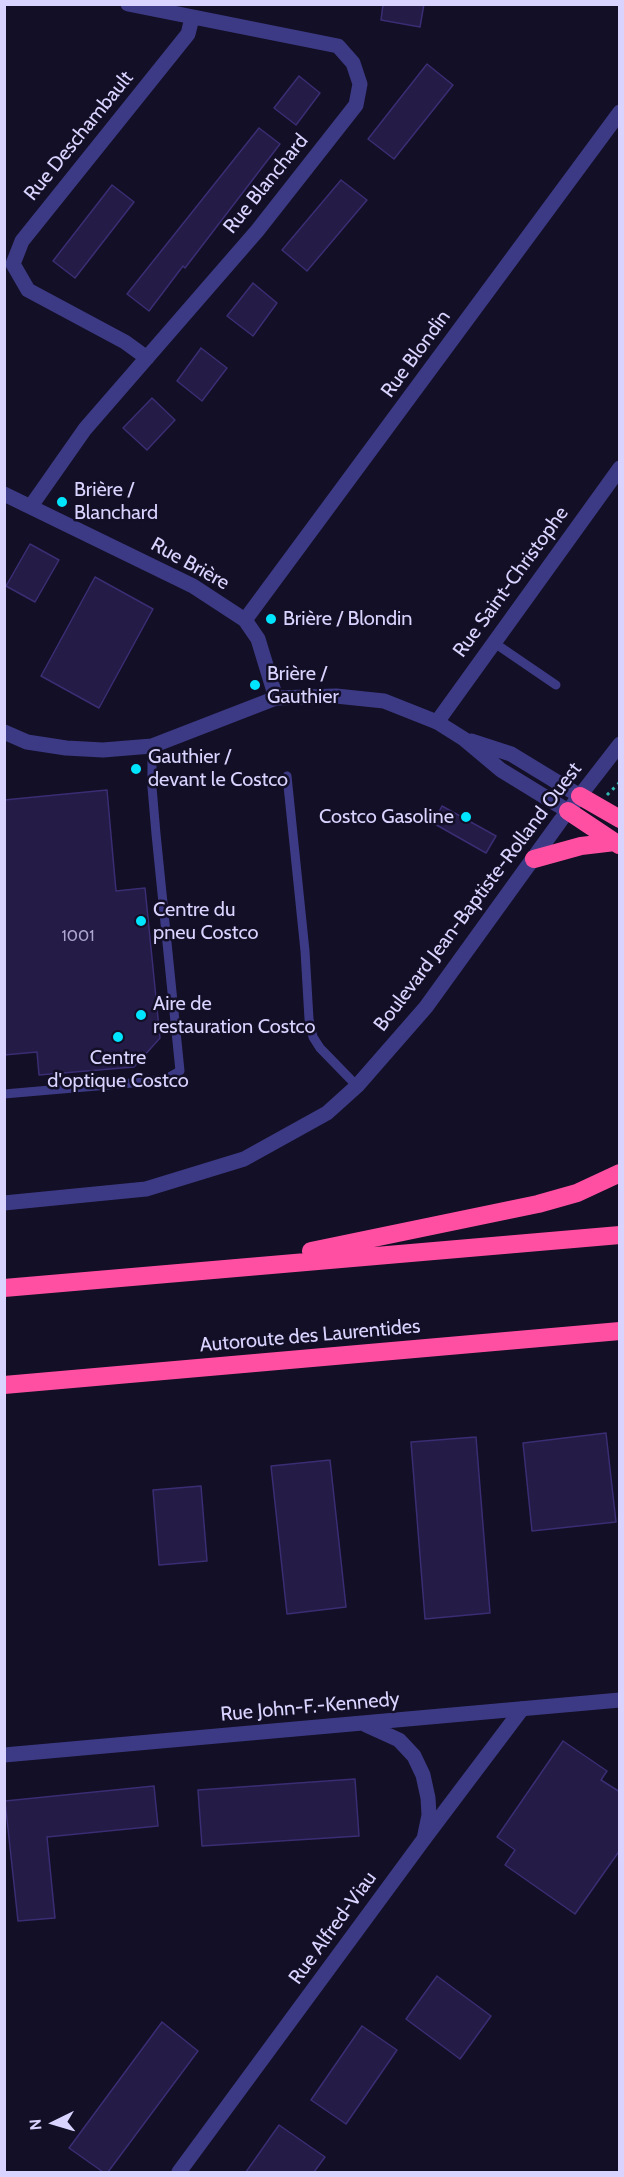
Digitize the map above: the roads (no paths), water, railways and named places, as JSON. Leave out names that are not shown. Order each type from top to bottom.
[{"type":"highway","points":[[580,796],[620,819]]},
{"type":"highway","points":[[568,811],[617,844]]},
{"type":"highway","points":[[534,860],[587,845],[617,844]]},
{"type":"highway","points":[[230,1268],[538,1204],[577,1193],[620,1173]]},
{"type":"highway","points":[[4,1288],[620,1235]]},
{"type":"highway","name":"Autoroute des Laurentides","points":[[4,1385],[620,1331]]},
{"type":"street","name":"Rue Blanchard","points":[[32,506],[85,429],[257,231],[356,105],[360,84],[353,63],[338,46],[128,4]]},
{"type":"street","name":"Rue Deschambault","points":[[147,358],[125,342],[28,290],[13,264],[22,241],[188,34],[192,18]]},
{"type":"street","name":"Rue Blondin","points":[[245,620],[620,112]]},
{"type":"street","name":"Rue Saint-Christophe","points":[[437,722],[620,468]]},
{"type":"street","name":"Rue Brière","points":[[4,494],[193,586],[245,620],[258,639],[276,698]]},
{"type":"street","points":[[4,732],[27,742],[66,748],[103,750],[152,746],[276,698],[336,696],[384,702],[437,722],[464,739],[501,770],[568,811]]},
{"type":"street","points":[[464,739],[511,754],[580,796]]},
{"type":"street","name":"Boulevard Jean-Baptiste-Rolland Ouest","points":[[4,1203],[146,1189],[244,1160],[327,1113],[357,1086],[426,1006],[568,811],[620,744]]},
{"type":"street","name":"Rue John-F.-Kennedy","points":[[4,1755],[620,1700]]},
{"type":"street","name":"Rue Alfred-Viau","points":[[178,2172],[522,1709]]},
{"type":"street","points":[[360,1724],[399,1740],[414,1756],[423,1775],[428,1798],[429,1815],[424,1839]]},
{"type":"lane","points":[[493,642],[556,685]]},
{"type":"lane","points":[[4,1094],[166,1079],[180,1071],[156,834],[152,787],[152,746]]},
{"type":"lane","points":[[287,776],[305,951],[309,1019],[313,1037],[320,1048],[357,1086]]},
{"type":"place","name":"Brière / Blanchard","points":[[62,502]]},
{"type":"place","name":"Brière / Blondin","points":[[271,619]]},
{"type":"place","name":"Brière / Gauthier","points":[[255,685]]},
{"type":"place","name":"Gauthier / devant le Costco","points":[[136,769]]},
{"type":"place","name":"Costco Gasoline","points":[[466,817]]},
{"type":"place","name":"Centre du pneu Costco","points":[[141,921]]},
{"type":"place","name":"Aire de restauration Costco","points":[[141,1015]]},
{"type":"place","name":"Centre d'optique Costco","points":[[118,1037]]}]
